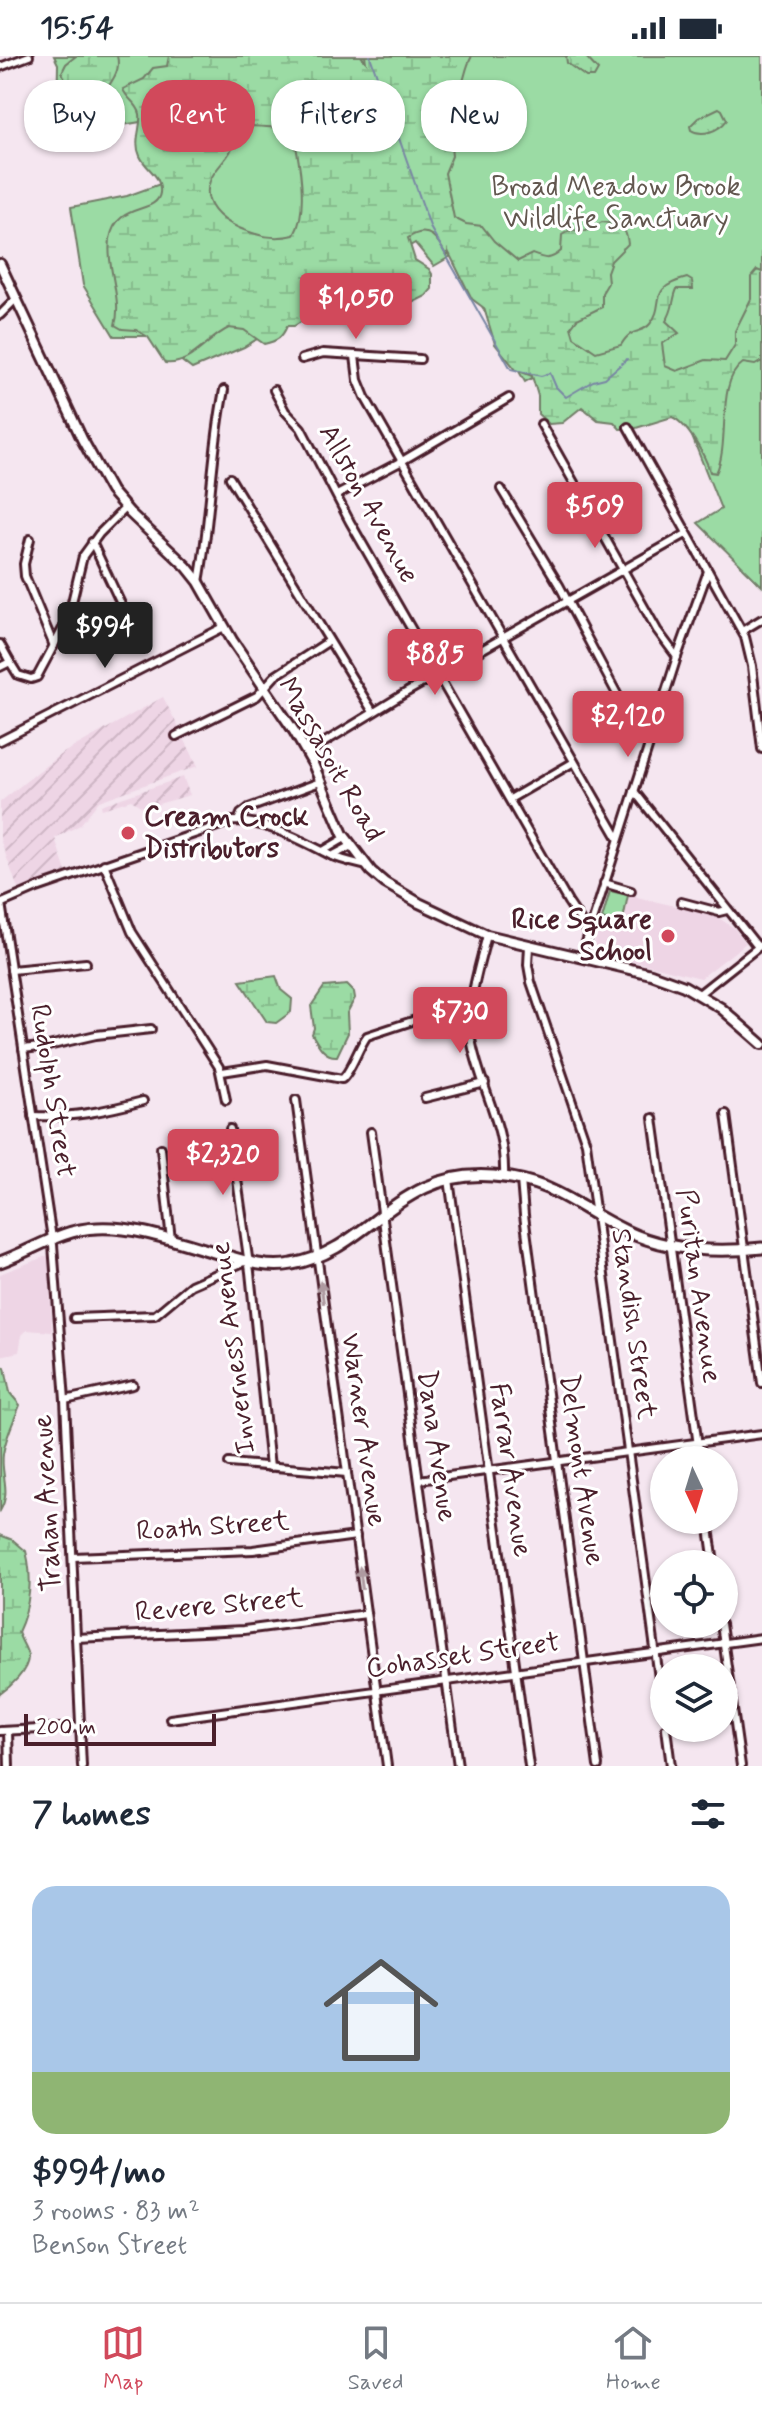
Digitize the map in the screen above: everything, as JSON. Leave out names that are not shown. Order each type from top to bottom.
[{"type":"highway","points":[[0,1262],[53,1238],[85,1229],[103,1228],[135,1231],[246,1261],[285,1265],[317,1257],[336,1247],[413,1193],[449,1179],[471,1175],[504,1176],[557,1191],[633,1234],[671,1245],[714,1252],[762,1248]]},
{"type":"main road","name":"Massasoit Road","points":[[0,264],[82,439],[111,491],[199,582],[224,627],[307,753],[348,842],[367,866],[379,878],[409,897],[487,935],[651,974],[699,994],[761,1042]]},
{"type":"street","points":[[0,67],[29,56]]},
{"type":"street","points":[[0,315],[16,299]]},
{"type":"street","points":[[302,359],[323,353],[420,359]]},
{"type":"street","points":[[355,356],[360,388],[618,838]]},
{"type":"street","points":[[199,582],[224,390]]},
{"type":"street","name":"Allston Avenue","points":[[274,390],[285,411],[301,428],[568,902],[588,932]]},
{"type":"street","points":[[337,495],[509,398]]},
{"type":"street","points":[[541,424],[663,639],[677,657]]},
{"type":"street","points":[[628,427],[742,631],[752,666],[762,749]]},
{"type":"street","points":[[230,478],[373,712]]},
{"type":"street","points":[[501,489],[567,601],[626,711],[650,740]]},
{"type":"street","points":[[0,644],[18,675],[34,679],[68,619],[80,562],[92,542],[125,508]]},
{"type":"street","points":[[307,753],[373,712],[686,534]]},
{"type":"street","points":[[30,539],[25,576],[54,646]]},
{"type":"street","points":[[92,542],[129,621]]},
{"type":"street","points":[[581,958],[677,657],[708,571]]},
{"type":"street","points":[[742,631],[762,619]]},
{"type":"street","points":[[0,741],[224,627]]},
{"type":"street","points":[[176,736],[257,696],[275,676],[329,641]]},
{"type":"street","points":[[0,667],[10,662]]},
{"type":"street","points":[[510,799],[574,762]]},
{"type":"street","points":[[238,821],[249,808],[320,782]]},
{"type":"street","points":[[634,791],[727,910],[760,945],[699,994]]},
{"type":"street","points":[[0,904],[104,864],[214,826],[238,821],[257,824],[332,856],[367,866]]},
{"type":"street","points":[[323,851],[348,842]]},
{"type":"street","points":[[332,856],[348,842]]},
{"type":"street","points":[[104,864],[132,932],[222,1072],[226,1100]]},
{"type":"street","points":[[604,883],[631,891]]},
{"type":"street","points":[[681,902],[719,912],[727,910]]},
{"type":"street","name":"Rudolph Street","points":[[0,904],[53,1238]]},
{"type":"street","points":[[487,935],[473,1001],[471,1039],[503,1144],[504,1176]]},
{"type":"street","name":"Standish Street","points":[[529,946],[531,982],[585,1139],[655,1652]]},
{"type":"street","points":[[11,970],[86,963]]},
{"type":"street","points":[[222,1072],[267,1065],[342,1079],[347,1076],[356,1051],[367,1036],[473,1001]]},
{"type":"street","points":[[23,1049],[96,1035],[151,1029]]},
{"type":"street","points":[[425,1098],[485,1083]]},
{"type":"street","name":"Warner Avenue","points":[[296,1100],[387,1766]]},
{"type":"street","points":[[33,1116],[73,1116],[143,1101]]},
{"type":"street","points":[[726,1114],[762,1383]]},
{"type":"street","name":"Puritan Avenue","points":[[653,1118],[698,1446]]},
{"type":"street","name":"Inverness Avenue","points":[[230,1129],[264,1391],[270,1467]]},
{"type":"street","name":"Dana Avenue","points":[[371,1132],[458,1766]]},
{"type":"street","points":[[161,1148],[171,1240]]},
{"type":"street","name":"Farrar Avenue","points":[[449,1179],[529,1766]]},
{"type":"street","name":"Delmont Avenue","points":[[521,1180],[598,1766]]},
{"type":"street","name":"Trahan Avenue","points":[[53,1238],[65,1400],[82,1766]]},
{"type":"street","points":[[74,1318],[155,1315],[191,1285],[246,1261]]},
{"type":"street","points":[[65,1400],[133,1385]]},
{"type":"street","points":[[419,1480],[762,1434]]},
{"type":"street","points":[[229,1463],[347,1473]]},
{"type":"street","name":"Roath Street","points":[[73,1557],[253,1550],[356,1536]]},
{"type":"street","name":"Revere Street","points":[[76,1638],[244,1630],[366,1614]]},
{"type":"street","points":[[723,1638],[741,1766]]},
{"type":"street","name":"Cohasset Street","points":[[170,1719],[762,1638]]},
{"type":"street","points":[[9,1766],[4,1731],[80,1727]]},
{"type":"street","points":[[668,1742],[671,1766]]},
{"type":"shaded area","points":[[163,697],[198,766],[99,801],[80,825],[55,838],[66,872],[18,889],[0,839],[0,802],[58,756]]},
{"type":"shaded area","points":[[183,777],[190,795],[144,808],[131,800],[102,809],[101,805]]},
{"type":"shaded area","name":"Rice Square School","points":[[610,891],[714,915],[734,928],[746,943],[701,978],[592,951]]},
{"type":"shaded area","points":[[49,1255],[52,1332],[27,1330],[22,1335],[19,1352],[0,1356],[0,1274]]},
{"type":"green space","name":"Broad Meadow Brook Wildlife Sanctuary","points":[[54,56],[762,56],[762,586],[698,523],[721,509],[685,419],[607,378],[589,347],[525,382],[453,255],[434,266],[415,243],[244,347],[192,369],[149,336],[114,336],[83,285],[71,207],[127,196],[199,170],[193,152],[255,152],[255,80],[141,80],[141,122],[125,125],[125,80],[58,80],[58,64]]},
{"type":"green space","points":[[76,56],[117,56],[118,68],[112,80],[66,80],[62,72]]},
{"type":"green space","points":[[169,56],[361,56],[366,62],[365,56],[472,56],[463,80],[421,80],[421,152],[452,152],[445,173],[454,218],[466,224],[482,226],[518,261],[532,254],[544,258],[554,256],[561,251],[562,235],[570,230],[586,231],[602,222],[617,225],[625,233],[628,244],[611,261],[607,272],[608,283],[602,293],[602,307],[577,319],[571,327],[574,337],[596,352],[621,345],[629,335],[650,324],[661,292],[674,282],[687,278],[692,281],[693,289],[677,289],[666,321],[679,333],[662,344],[665,366],[677,371],[706,360],[725,361],[735,345],[735,331],[751,299],[751,277],[757,270],[762,272],[762,361],[755,365],[743,363],[734,372],[729,384],[723,446],[716,473],[710,472],[695,441],[684,426],[672,417],[636,428],[620,429],[614,422],[598,420],[582,407],[562,423],[549,424],[538,414],[538,396],[532,376],[516,370],[495,344],[484,308],[472,299],[448,251],[447,257],[436,239],[427,233],[408,238],[415,260],[432,274],[432,289],[426,296],[404,307],[381,304],[357,306],[324,316],[311,316],[294,326],[287,326],[278,338],[264,344],[244,330],[229,328],[191,356],[165,363],[148,337],[136,330],[115,325],[117,305],[109,250],[114,227],[128,214],[152,204],[160,193],[159,182],[138,150],[139,110],[127,96],[125,88],[141,80],[141,152],[229,152],[210,181],[210,204],[232,225],[273,237],[294,235],[299,225],[302,198],[297,152],[405,152],[405,80],[271,80],[271,127],[255,126],[255,80],[142,80],[153,68],[167,66]]},
{"type":"green space","points":[[566,56],[585,56],[598,70],[594,77],[586,77],[567,63]]},
{"type":"green space","points":[[719,108],[727,120],[720,127],[705,133],[691,130],[690,126],[698,118]]},
{"type":"green space","points":[[610,891],[628,895],[622,925],[602,919]]},
{"type":"green space","points":[[276,976],[281,990],[292,999],[291,1012],[276,1023],[267,1022],[240,981]]},
{"type":"green space","points":[[347,985],[355,998],[347,1013],[348,1033],[337,1056],[332,1056],[322,1049],[312,1034],[311,1006],[324,987]]},
{"type":"green space","points":[[0,1366],[5,1367],[10,1393],[20,1405],[3,1454],[5,1496],[0,1511]]},
{"type":"green space","points":[[0,1535],[13,1540],[26,1551],[30,1582],[18,1632],[28,1654],[27,1662],[18,1678],[0,1694]]},
{"type":"waterway","points":[[370,56],[431,229],[511,369],[541,376],[550,373],[556,387],[566,397],[593,381],[605,378],[627,359]]},
{"type":"place","name":"Cream Crock Distributors","points":[[128,833]]},
{"type":"place","name":"Rice Square School","points":[[668,936]]}]
